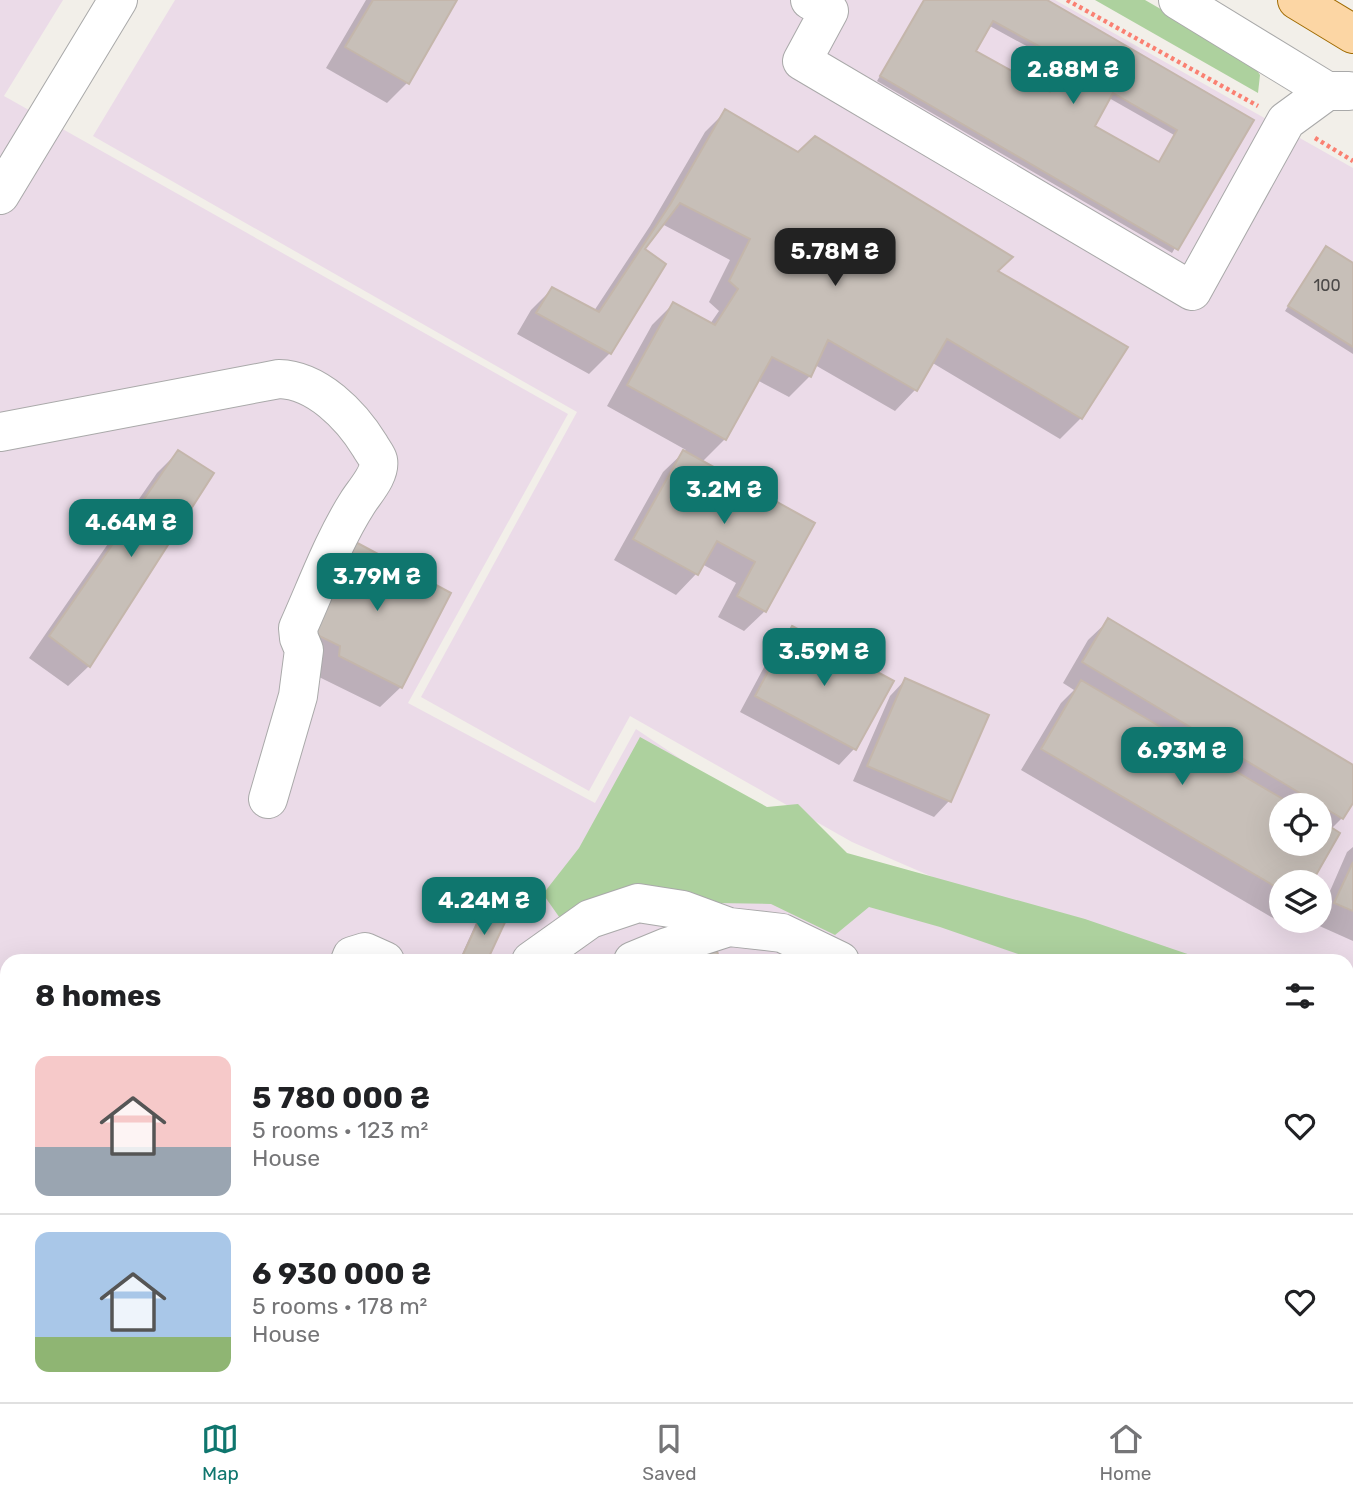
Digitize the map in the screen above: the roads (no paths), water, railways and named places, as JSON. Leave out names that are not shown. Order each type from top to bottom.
[{"type":"main road","points":[[1297,0],[1353,34]]},
{"type":"street","points":[[0,195],[118,0]]},
{"type":"street","points":[[810,0],[829,11],[802,61],[1192,291],[1286,121],[1340,91]]},
{"type":"street","points":[[1178,0],[1340,91]]},
{"type":"street","points":[[0,432],[279,379],[293,379],[340,408],[364,436],[378,460],[376,473],[346,521],[298,628],[304,650],[298,696],[268,799]]},
{"type":"street","points":[[541,954],[590,919],[638,903],[683,910],[729,927],[782,933],[826,954]]},
{"type":"street","points":[[650,954],[729,927]]}]
